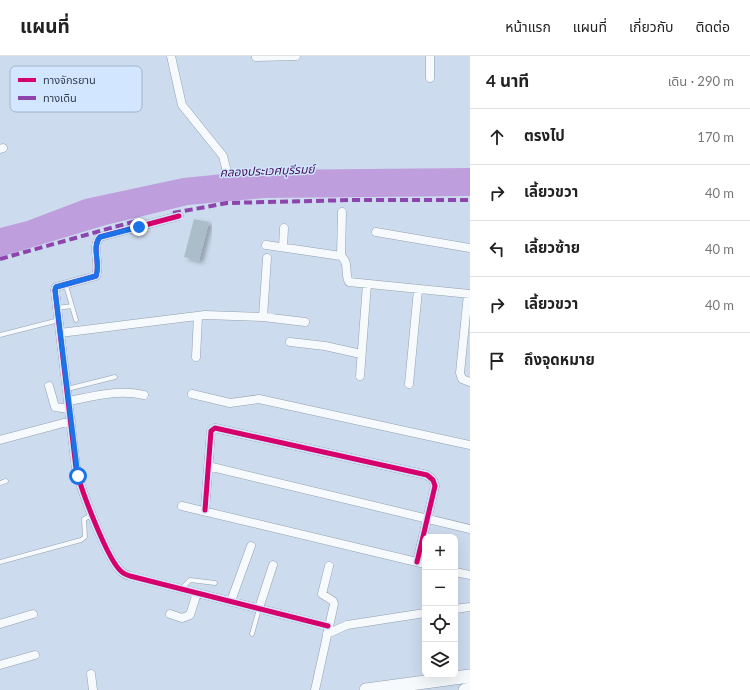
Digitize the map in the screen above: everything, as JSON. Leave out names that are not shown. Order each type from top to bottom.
[{"type":"main road","points":[[366,690],[470,676]]},
{"type":"main road","points":[[465,690],[470,689]]},
{"type":"street","points":[[171,56],[182,105],[223,156],[227,172]]},
{"type":"street","points":[[256,57],[296,56]]},
{"type":"street","points":[[430,56],[430,78]]},
{"type":"street","points":[[341,256],[342,212]]},
{"type":"street","points":[[179,216],[100,237],[96,244],[98,266],[96,276],[56,287],[57,308],[78,478],[92,515],[114,564],[121,572],[130,576],[259,608],[327,630],[347,625],[422,613]]},
{"type":"street","points":[[283,247],[284,228]]},
{"type":"street","points":[[376,232],[470,248]]},
{"type":"street","points":[[266,245],[341,256],[345,259],[349,282],[469,294],[467,338],[460,373],[462,379],[470,382]]},
{"type":"street","points":[[263,317],[267,258]]},
{"type":"street","points":[[360,376],[368,284]]},
{"type":"street","points":[[409,384],[418,290]]},
{"type":"street","points":[[196,357],[200,316]]},
{"type":"street","points":[[60,332],[200,316],[263,317],[305,322]]},
{"type":"street","points":[[290,342],[325,346],[361,354]]},
{"type":"street","points":[[49,386],[55,407],[69,405],[116,392],[144,395]]},
{"type":"street","points":[[192,394],[230,403],[259,399],[470,445]]},
{"type":"street","points":[[0,440],[71,421]]},
{"type":"street","points":[[182,506],[205,510],[421,563],[434,486],[433,480],[427,475],[215,428],[211,431],[205,510]]},
{"type":"street","points":[[208,466],[470,529]]},
{"type":"street","points":[[231,601],[252,546]]},
{"type":"street","points":[[259,608],[273,565]]},
{"type":"street","points":[[315,690],[327,630],[334,604],[322,594],[329,566]]},
{"type":"street","points":[[458,573],[470,575]]},
{"type":"street","points":[[170,614],[182,618],[190,614],[197,593]]},
{"type":"street","points":[[458,609],[470,607]]},
{"type":"street","points":[[0,624],[34,614]]},
{"type":"street","points":[[0,665],[35,655]]},
{"type":"street","points":[[91,674],[93,690]]},
{"type":"lane","points":[[67,289],[76,320]]},
{"type":"lane","points":[[57,308],[72,306]]},
{"type":"lane","points":[[0,335],[59,320]]},
{"type":"lane","points":[[67,388],[115,377]]},
{"type":"lane","points":[[0,483],[6,481]]},
{"type":"lane","points":[[0,562],[82,540],[85,537],[84,519],[92,515]]},
{"type":"lane","points":[[181,589],[190,580],[215,583]]},
{"type":"lane","points":[[252,634],[259,608]]},
{"type":"water","name":"คลองประเวศบุรีรมย์","points":[[470,168],[470,196],[264,198],[188,205],[106,225],[0,257],[0,228],[27,221],[85,199],[183,178],[263,170]]},
{"type":"building","points":[[194,219],[209,222],[199,261],[184,257]]},
{"type":"marked path","points":[[173,213],[227,203],[353,200],[470,200]]},
{"type":"marked path","points":[[0,259],[136,221]]},
{"type":"cycle path","points":[[179,216],[100,237],[96,246],[96,276],[56,287],[55,290],[76,468],[83,491],[109,554],[116,565],[125,574],[328,626]]},
{"type":"cycle path","points":[[205,510],[211,431],[215,428],[427,475],[433,480],[435,486],[417,562]]},
{"type":"route","points":[[78,476],[55,290],[56,287],[62,284],[96,276],[98,272],[96,244],[100,237],[139,227]]}]
